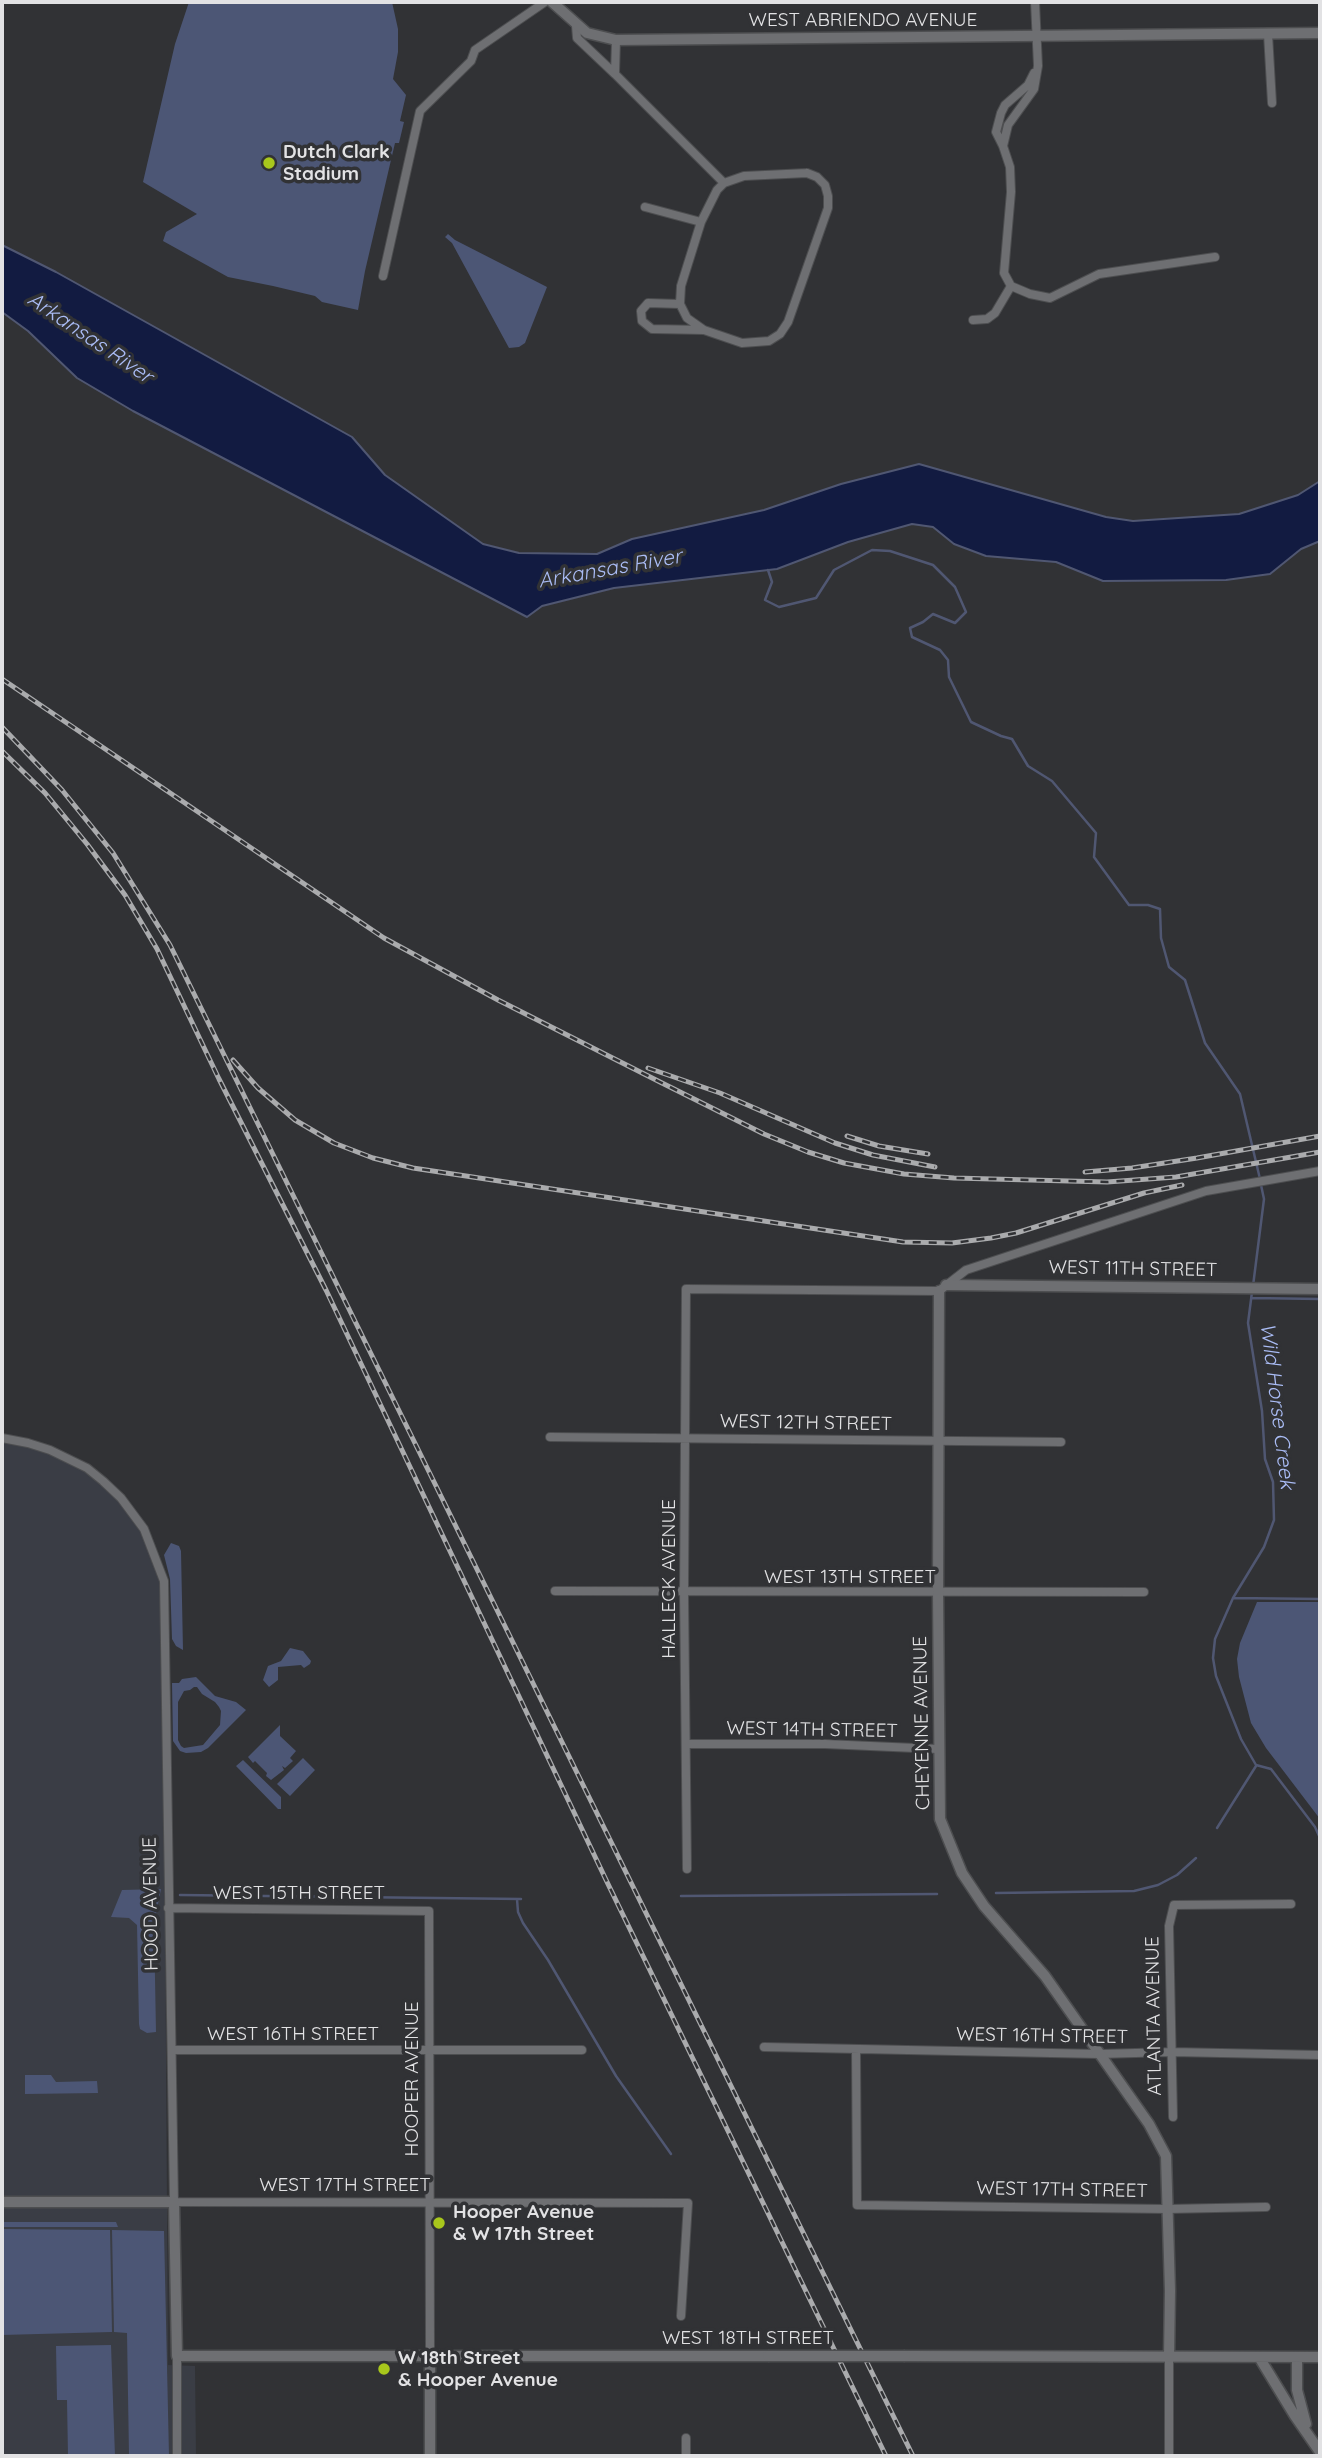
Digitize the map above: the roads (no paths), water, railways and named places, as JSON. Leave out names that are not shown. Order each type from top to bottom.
[{"type":"street","points":[[383,276],[420,111],[471,61],[475,50],[545,2]]},
{"type":"street","name":"WEST ABRIENDO AVENUE","points":[[552,2],[587,33],[616,40],[1320,33]]},
{"type":"street","points":[[1003,146],[1008,125],[1034,89],[1038,66],[1035,2]]},
{"type":"street","points":[[576,26],[577,38],[724,183]]},
{"type":"street","points":[[1268,34],[1272,103]]},
{"type":"street","points":[[615,74],[616,40]]},
{"type":"street","points":[[1038,66],[1028,85],[1006,105],[996,132],[1010,167],[1011,192],[1004,273],[1012,286],[1030,294],[1050,298],[1099,274],[1215,257]]},
{"type":"street","points":[[807,173],[817,177],[825,185],[828,208],[789,322],[780,334],[769,341],[742,343],[704,330],[687,318],[680,303],[681,286],[701,222],[709,204],[724,183],[758,174],[807,173]]},
{"type":"street","points":[[645,207],[701,222]]},
{"type":"street","points":[[973,320],[987,319],[995,313],[1012,286]]},
{"type":"street","points":[[680,303],[648,303],[641,311],[642,321],[652,328],[704,330]]},
{"type":"street","points":[[942,1288],[966,1270],[1206,1191],[1320,1171]]},
{"type":"street","name":"CHEYENNE AVENUE","points":[[942,1288],[937,1593],[940,1819],[961,1873],[984,1906],[1045,1976],[1149,2124],[1166,2156],[1167,2209]]},
{"type":"street","name":"WEST 11TH STREET","points":[[686,1289],[1317,1289]]},
{"type":"street","name":"HALLECK AVENUE","points":[[686,1289],[684,1592],[687,1869]]},
{"type":"street","name":"WEST 12TH STREET","points":[[550,1437],[1061,1442]]},
{"type":"street","name":"HOOD AVENUE","points":[[2,1438],[50,1450],[87,1468],[103,1481],[121,1498],[144,1529],[162,1573],[177,2456]]},
{"type":"street","name":"WEST 13TH STREET","points":[[555,1591],[1144,1592]]},
{"type":"street","name":"WEST 14TH STREET","points":[[685,1744],[825,1744],[938,1749]]},
{"type":"street","name":"ATLANTA AVENUE","points":[[1173,2118],[1170,1926],[1174,1905],[1291,1904]]},
{"type":"street","name":"WEST 15TH STREET","points":[[168,1908],[429,1911]]},
{"type":"street","name":"HOOPER AVENUE","points":[[429,1911],[430,2456]]},
{"type":"street","name":"WEST 16TH STREET","points":[[764,2047],[1099,2054],[1172,2052],[1320,2055]]},
{"type":"street","name":"WEST 17TH STREET","points":[[856,2049],[857,2204],[1167,2209],[1266,2207]]},
{"type":"street","name":"WEST 16TH STREET","points":[[172,2050],[582,2050]]},
{"type":"street","name":"WEST 17TH STREET","points":[[2,2202],[688,2203],[681,2316]]},
{"type":"street","points":[[1167,2209],[1170,2456]]},
{"type":"street","name":"WEST 18TH STREET","points":[[177,2356],[1320,2357]]},
{"type":"street","points":[[1259,2357],[1320,2452]]},
{"type":"street","points":[[1297,2357],[1297,2390],[1309,2434]]},
{"type":"street","points":[[686,2438],[686,2456]]},
{"type":"water","name":"Arkansas River","points":[[2,245],[56,272],[352,437],[385,475],[483,544],[519,553],[597,554],[632,539],[764,510],[841,484],[919,464],[1106,517],[1133,521],[1239,514],[1298,495],[1320,481],[1320,541],[1301,549],[1270,574],[1226,580],[1103,581],[1056,562],[986,556],[954,544],[933,527],[912,524],[848,542],[777,569],[614,588],[542,606],[527,617],[133,411],[77,378],[28,331],[2,312]]},
{"type":"waterway","name":"Wild Horse Creek","points":[[768,570],[772,582],[765,600],[779,607],[816,598],[834,570],[872,550],[890,551],[933,565],[955,587],[966,612],[955,623],[933,614],[910,628],[912,637],[940,650],[948,660],[949,677],[971,722],[1012,739],[1028,766],[1052,781],[1096,833],[1094,857],[1129,905],[1148,905],[1160,909],[1161,938],[1169,967],[1185,980],[1205,1043],[1240,1094],[1260,1179]]},
{"type":"waterway","name":"Wild Horse Creek","points":[[1253,1286],[1264,1199],[1261,1185]]},
{"type":"waterway","name":"Wild Horse Creek","points":[[1252,1292],[1248,1323],[1262,1411],[1265,1459],[1273,1482],[1274,1520],[1264,1547],[1233,1598],[1215,1639],[1213,1658],[1216,1676],[1241,1739],[1256,1765],[1271,1769],[1315,1827],[1320,1838]]},
{"type":"waterway","points":[[1252,1298],[1320,1299]]},
{"type":"waterway","points":[[1233,1598],[1320,1599]]},
{"type":"waterway","points":[[1217,1828],[1256,1766]]},
{"type":"waterway","points":[[996,1893],[1134,1891],[1158,1885],[1177,1875],[1196,1858]]},
{"type":"waterway","points":[[681,1896],[937,1894]]},
{"type":"waterway","points":[[180,1895],[521,1899]]},
{"type":"waterway","points":[[517,1899],[518,1912],[523,1923],[548,1960],[616,2076],[671,2154]]},
{"type":"railway","points":[[2,679],[384,938],[498,1000],[660,1082],[764,1134],[808,1152],[844,1163],[904,1174],[1107,1182],[1176,1177],[1320,1152]]},
{"type":"railway","points":[[2,727],[62,790],[113,853],[170,945],[913,2456]]},
{"type":"railway","points":[[2,751],[45,793],[87,844],[125,895],[157,949],[219,1079],[326,1290],[608,1884],[886,2456]]},
{"type":"railway","points":[[233,1060],[258,1088],[295,1120],[334,1143],[373,1158],[413,1168],[903,1242],[952,1243],[1016,1233],[1144,1193],[1182,1185]]},
{"type":"railway","points":[[648,1068],[720,1093],[835,1143],[873,1155],[935,1167]]},
{"type":"railway","points":[[847,1136],[879,1146],[928,1154]]},
{"type":"railway","points":[[1085,1172],[1132,1168],[1320,1136]]},
{"type":"place","name":"Dutch Clark Stadium","points":[[269,163]]},
{"type":"place","name":"Hooper Avenue & W 17th Street","points":[[439,2223]]},
{"type":"place","name":"W 18th Street & Hooper Avenue","points":[[384,2369]]}]
